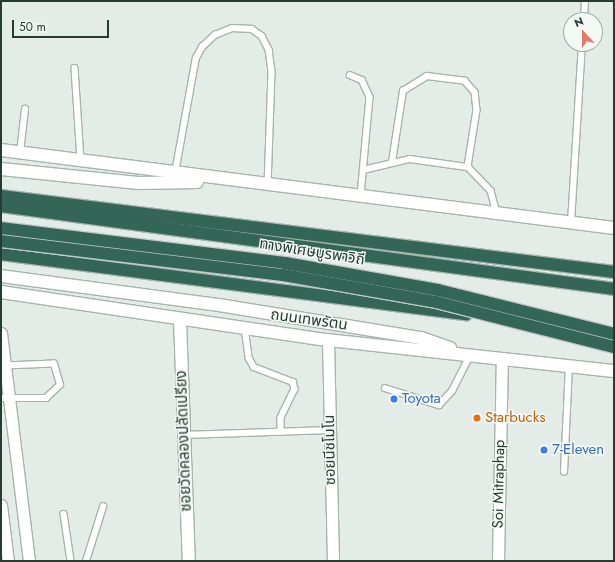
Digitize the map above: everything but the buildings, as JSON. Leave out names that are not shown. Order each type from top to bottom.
[{"type":"highway","points":[[1,196],[614,272]]},
{"type":"highway","name":"ทางพิเศษบูรพาวิถี","points":[[1,206],[614,289]]},
{"type":"highway","name":"ทางพิเศษบูรพาวิถี","points":[[1,228],[285,263],[438,290],[614,334]]},
{"type":"highway","points":[[1,241],[283,275],[436,302],[614,347]]},
{"type":"highway","name":"ถนนเทพรัตน","points":[[1,254],[614,334]]},
{"type":"main road","points":[[1,150],[614,228]]},
{"type":"main road","points":[[1,169],[138,183],[236,181]]},
{"type":"main road","points":[[1,276],[421,338],[471,355]]},
{"type":"main road","name":"ถนนเทพรัตน","points":[[1,292],[180,320],[244,326],[328,340],[614,371]]},
{"type":"main road","name":"ซอยวัดคลองปลัดเปรียง","points":[[180,320],[189,561]]},
{"type":"street","points":[[1,333],[5,366],[5,398],[28,561]]},
{"type":"street","name":"ซอยนีชโมโน","points":[[328,340],[333,561]]},
{"type":"street","name":"Soi Mitraphap","points":[[498,561],[502,358]]},
{"type":"street","points":[[1,505],[8,561]]},
{"type":"lane","points":[[584,12],[585,1]]},
{"type":"lane","points":[[175,173],[196,58],[202,47],[216,35],[232,28],[252,29],[262,36],[270,50],[272,72],[268,185]]},
{"type":"lane","points":[[571,223],[582,52]]},
{"type":"lane","points":[[75,68],[81,161]]},
{"type":"lane","points":[[350,75],[362,80],[370,97],[361,197]]},
{"type":"lane","points":[[392,162],[403,91],[427,76],[465,80],[475,92],[477,110],[468,167]]},
{"type":"lane","points":[[20,153],[25,109]]},
{"type":"lane","points":[[364,170],[392,162],[410,159],[468,167],[491,191],[497,214]]},
{"type":"lane","points":[[244,326],[249,358],[254,367],[293,382],[295,389],[281,418],[281,432]]},
{"type":"lane","points":[[385,388],[439,405],[452,391],[471,355]]},
{"type":"lane","points":[[5,366],[47,362],[54,364],[59,378],[56,392],[46,398],[5,398]]},
{"type":"lane","points":[[564,472],[569,365]]},
{"type":"lane","points":[[184,435],[330,430]]},
{"type":"lane","points":[[86,561],[103,507]]},
{"type":"lane","points":[[64,514],[71,561]]},
{"type":"place","name":"Toyota","points":[[394,399]]},
{"type":"place","name":"Starbucks","points":[[477,418]]},
{"type":"place","name":"7-Eleven","points":[[544,450]]}]
